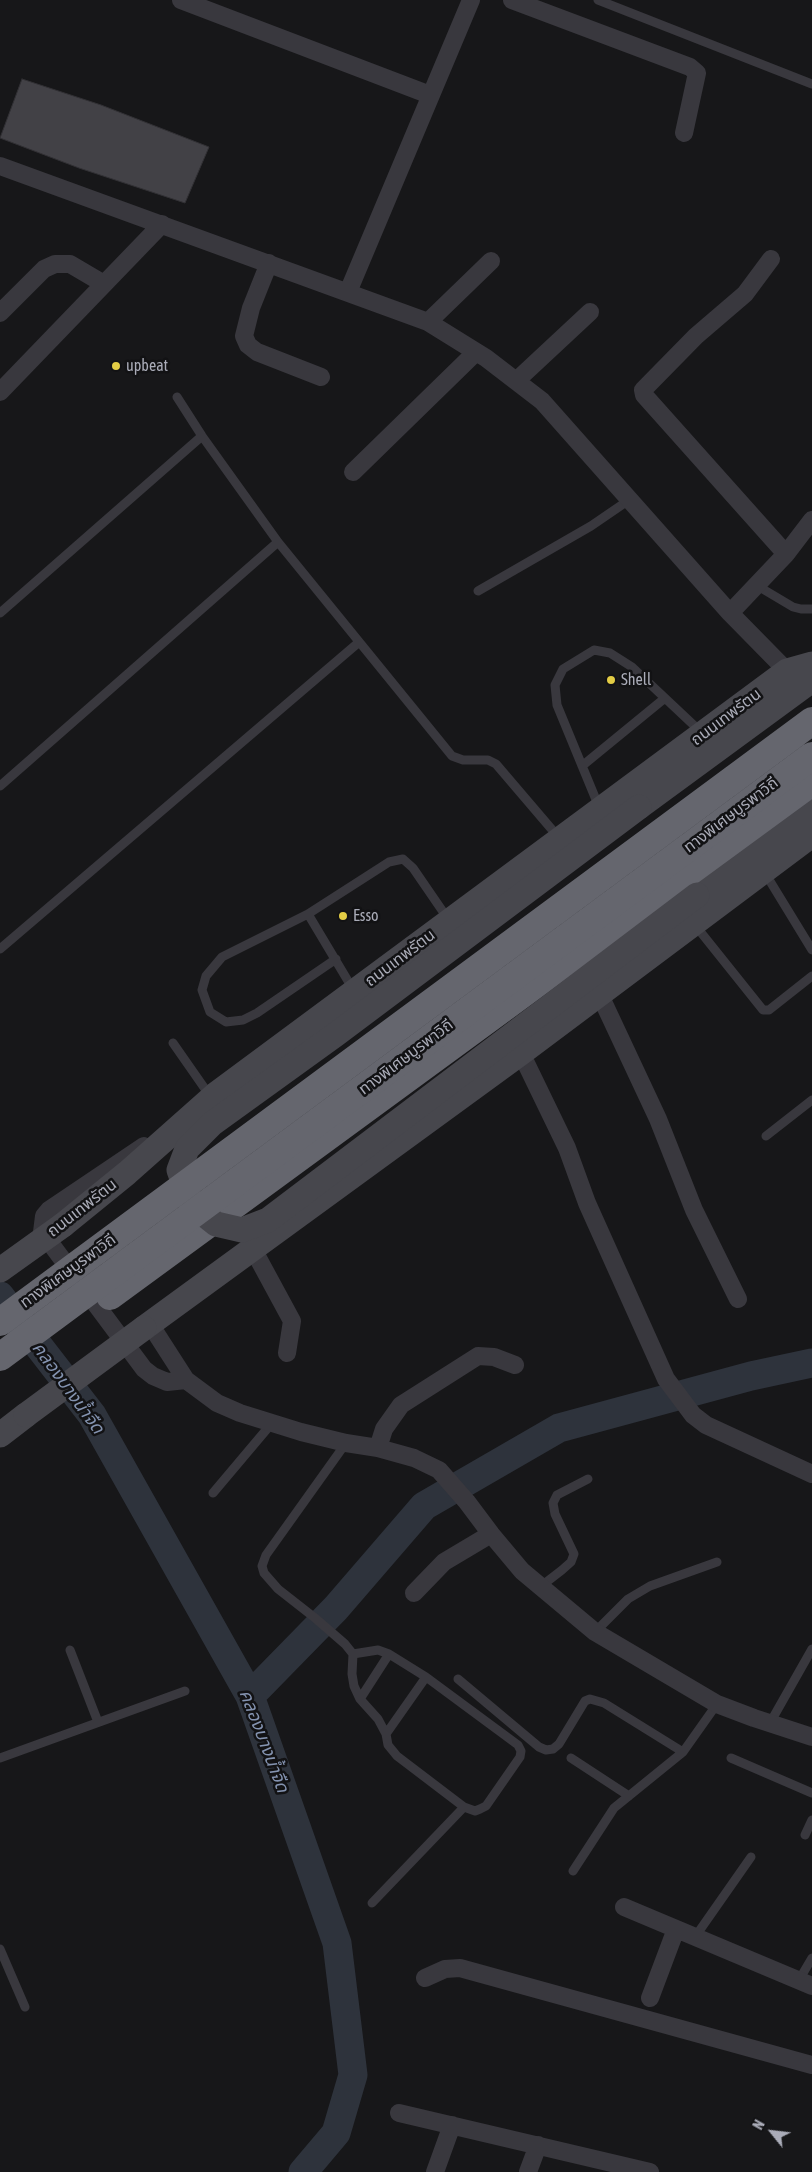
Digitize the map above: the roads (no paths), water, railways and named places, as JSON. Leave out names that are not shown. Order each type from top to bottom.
[{"type":"highway","name":"ถนนเทพรัตน","points":[[0,1311],[812,710]]},
{"type":"highway","name":"ทางพิเศษบูรพาวิถี","points":[[0,1322],[812,722]]},
{"type":"highway","name":"ทางพิเศษบูรพาวิถี","points":[[0,1358],[812,756]]},
{"type":"highway","points":[[0,1378],[812,782]]},
{"type":"main road","name":"ถนนเทพรัตน","points":[[0,1270],[62,1225],[127,1173],[180,1124],[211,1099],[788,671],[812,664]]},
{"type":"main road","points":[[812,680],[639,806],[335,1035],[213,1123],[187,1149],[179,1170],[191,1204],[216,1224],[242,1230],[268,1220],[812,810]]},
{"type":"main road","points":[[0,1435],[26,1414],[521,1053],[812,835]]},
{"type":"street","points":[[181,0],[430,95]]},
{"type":"street","points":[[348,292],[471,0]]},
{"type":"street","points":[[512,0],[690,67],[697,73],[684,133]]},
{"type":"street","points":[[0,166],[428,322],[476,352],[542,401],[730,613],[788,671]]},
{"type":"street","points":[[0,392],[162,224]]},
{"type":"street","points":[[771,259],[746,294],[689,342],[643,390],[644,395],[786,554]]},
{"type":"street","points":[[428,322],[491,261]]},
{"type":"street","points":[[269,263],[251,308],[244,336],[248,345],[257,352],[321,377]]},
{"type":"street","points":[[0,313],[44,270],[55,264],[70,264],[104,284]]},
{"type":"street","points":[[516,382],[590,312]]},
{"type":"street","points":[[353,472],[476,352]]},
{"type":"street","points":[[730,613],[786,554],[812,520]]},
{"type":"street","points":[[599,993],[658,1119],[694,1210],[738,1299]]},
{"type":"street","points":[[521,1053],[567,1148],[587,1203],[666,1378],[693,1415],[706,1425],[730,1438],[812,1474]]},
{"type":"street","points":[[180,1124],[132,1153],[49,1210],[44,1216],[42,1232],[144,1369],[153,1376],[167,1382],[186,1380]]},
{"type":"street","points":[[253,1249],[292,1321],[286,1353]]},
{"type":"street","points":[[147,1326],[186,1380],[217,1403],[240,1413],[272,1423],[346,1443],[378,1448],[414,1458],[439,1470],[522,1571],[595,1632],[717,1704],[812,1737]]},
{"type":"street","points":[[378,1448],[384,1429],[401,1405],[478,1356],[494,1357],[515,1366]]},
{"type":"street","points":[[414,1593],[444,1562],[491,1534]]},
{"type":"street","points":[[624,1907],[805,1983]]},
{"type":"street","points":[[650,1998],[676,1929]]},
{"type":"street","points":[[425,1978],[445,1970],[460,1968],[812,2065]]},
{"type":"street","points":[[399,2113],[628,2169],[650,2172]]},
{"type":"street","points":[[435,2172],[452,2125]]},
{"type":"street","points":[[528,2172],[538,2146]]},
{"type":"lane","points":[[598,0],[812,84]]},
{"type":"lane","points":[[177,397],[202,436],[278,542],[358,643],[452,756],[463,760],[488,760],[496,764],[561,839]]},
{"type":"lane","points":[[0,613],[202,436]]},
{"type":"lane","points":[[478,591],[592,526],[630,500]]},
{"type":"lane","points":[[0,786],[278,542]]},
{"type":"lane","points":[[756,586],[793,607],[801,610],[812,609]]},
{"type":"lane","points":[[0,948],[358,643]]},
{"type":"lane","points":[[600,810],[556,705],[556,685],[563,669],[594,650],[610,653],[632,667],[703,734]]},
{"type":"lane","points":[[582,766],[665,698]]},
{"type":"lane","points":[[336,959],[257,1013],[243,1020],[226,1022],[210,1012],[202,990],[206,976],[222,957],[308,914],[389,862],[403,859],[413,868],[450,922]]},
{"type":"lane","points":[[763,871],[812,950]]},
{"type":"lane","points":[[308,914],[355,992]]},
{"type":"lane","points":[[693,923],[764,1010],[769,1010],[812,976]]},
{"type":"lane","points":[[173,1043],[211,1099]]},
{"type":"lane","points":[[766,1136],[812,1100]]},
{"type":"lane","points":[[214,1494],[272,1423]]},
{"type":"lane","points":[[346,1443],[266,1555],[262,1566],[264,1573],[278,1589],[315,1618],[345,1644],[353,1654],[352,1674],[354,1686],[360,1699],[378,1719],[386,1734],[388,1745],[397,1756],[464,1807],[475,1811],[486,1806],[520,1757],[521,1751],[518,1745],[426,1677],[389,1654],[378,1650],[353,1654]]},
{"type":"lane","points":[[540,1587],[566,1566],[574,1554],[555,1514],[553,1502],[557,1495],[588,1479]]},
{"type":"lane","points":[[595,1632],[628,1598],[650,1586],[717,1562]]},
{"type":"lane","points":[[770,1723],[812,1649]]},
{"type":"lane","points":[[70,1650],[98,1722]]},
{"type":"lane","points":[[360,1699],[389,1654]]},
{"type":"lane","points":[[386,1734],[426,1677]]},
{"type":"lane","points":[[458,1679],[539,1747],[546,1750],[553,1749],[559,1744],[584,1701],[590,1699],[604,1703],[682,1752]]},
{"type":"lane","points":[[0,1758],[185,1691]]},
{"type":"lane","points":[[573,1871],[614,1808],[682,1752],[717,1704]]},
{"type":"lane","points":[[571,1758],[628,1796]]},
{"type":"lane","points":[[731,1758],[812,1793]]},
{"type":"lane","points":[[372,1903],[464,1807]]},
{"type":"lane","points":[[805,1835],[812,1820]]},
{"type":"lane","points":[[695,1937],[751,1857]]},
{"type":"lane","points":[[0,1949],[25,2007]]},
{"type":"lane","points":[[805,1983],[812,1958]]},
{"type":"waterway","name":"คลองบางน้ำจืด","points":[[0,1296],[92,1415],[250,1696],[337,1943],[353,2075],[336,2133],[303,2172]]},
{"type":"waterway","points":[[250,1696],[336,1608],[424,1506],[559,1428],[751,1376],[812,1363]]},
{"type":"place","name":"upbeat","points":[[116,366]]},
{"type":"place","name":"Shell","points":[[611,680]]},
{"type":"place","name":"Esso","points":[[343,916]]}]
